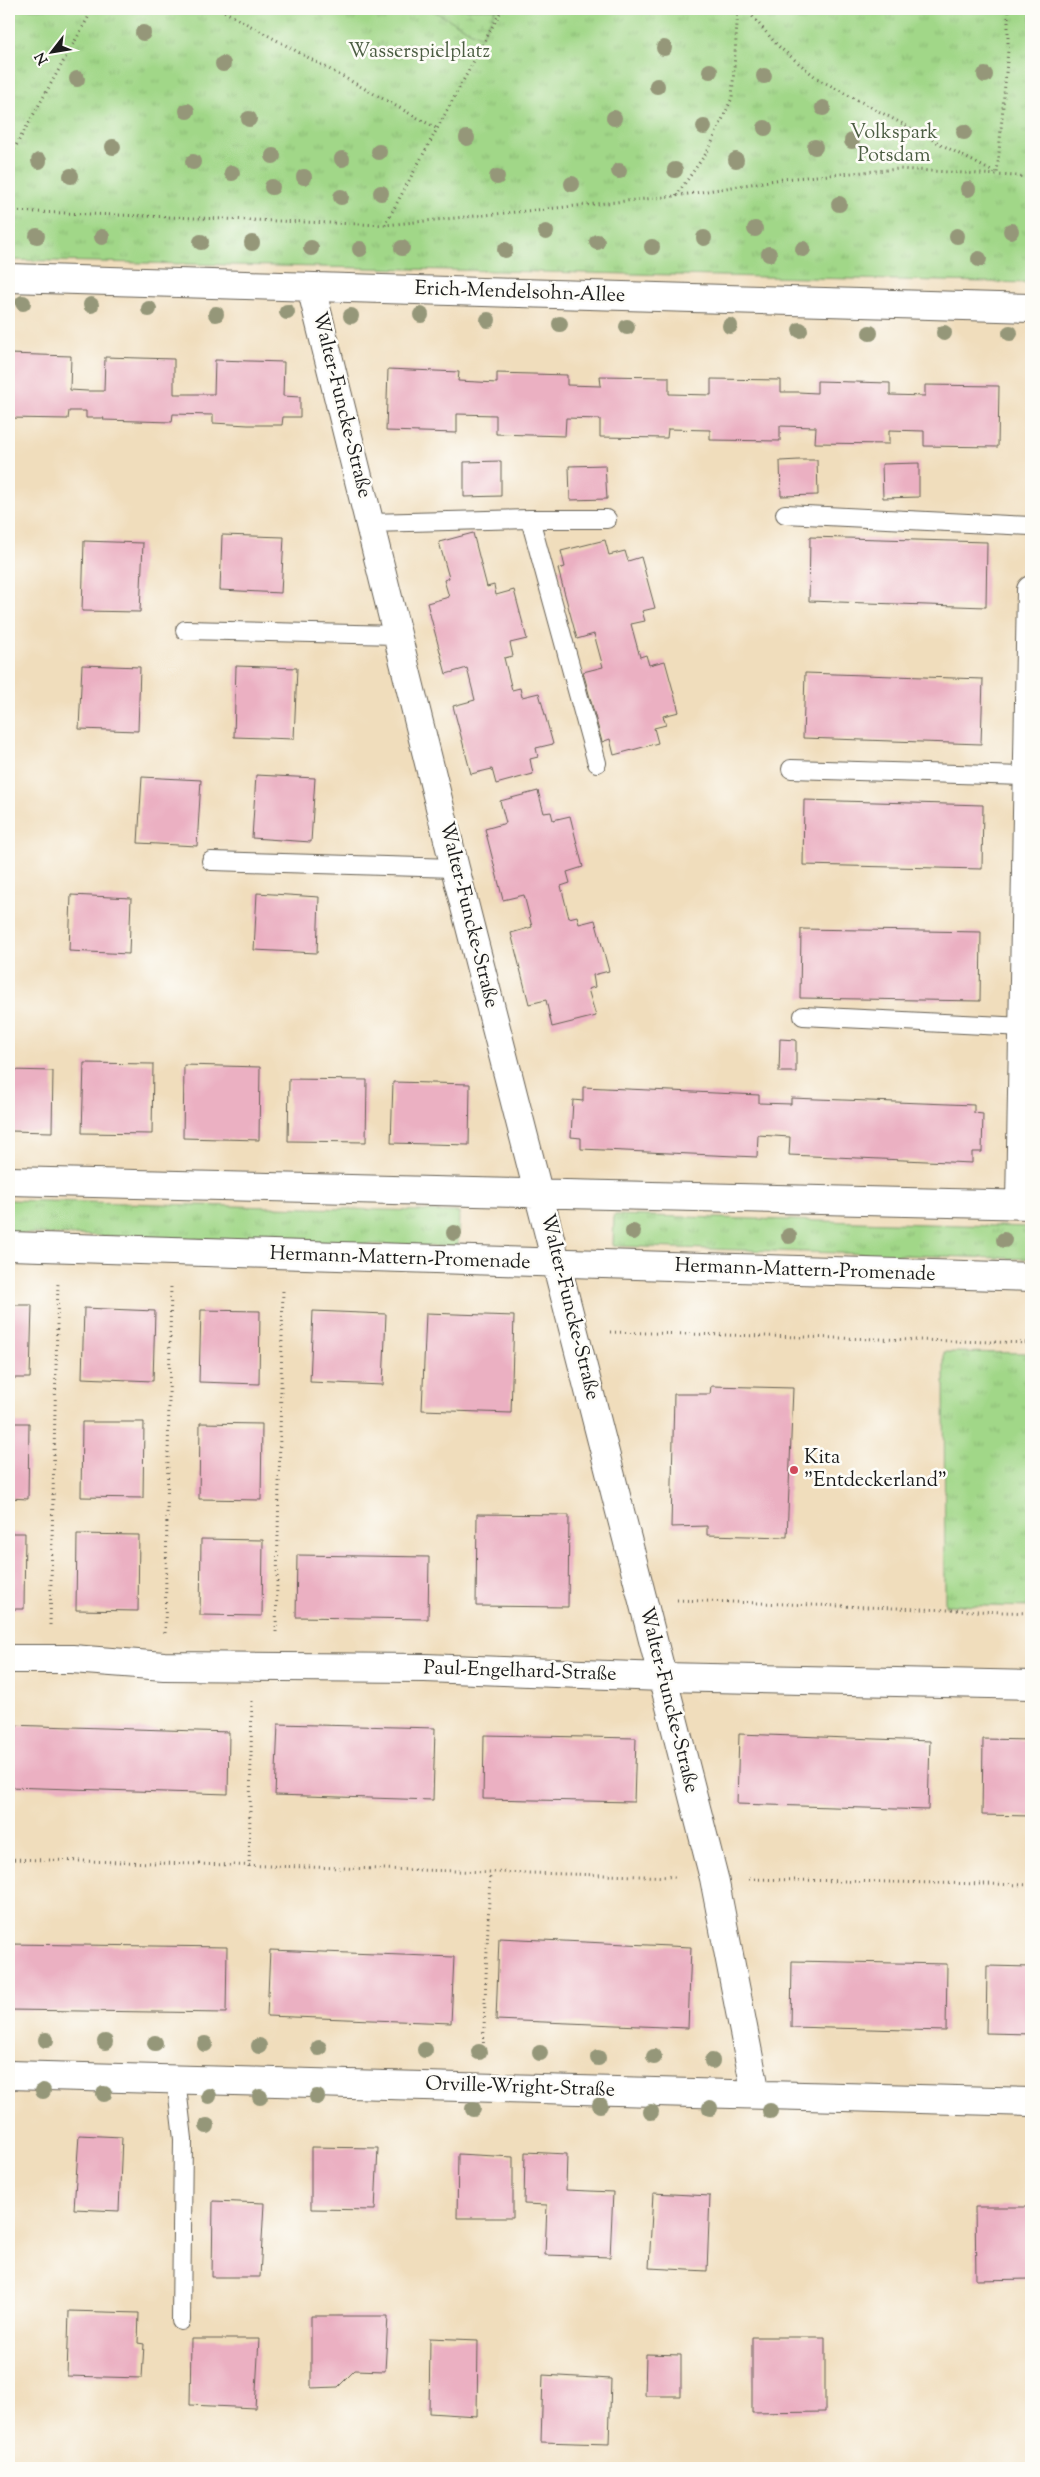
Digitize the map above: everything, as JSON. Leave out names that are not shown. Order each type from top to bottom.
[{"type":"street","name":"Erich-Mendelsohn-Allee","points":[[9,278],[1031,308]]},
{"type":"street","name":"Walter-Funcke-Straße","points":[[311,287],[455,868],[540,1192],[714,1878],[756,2094]]},
{"type":"street","points":[[9,1181],[540,1192],[1026,1205],[1024,1027],[1031,590]]},
{"type":"street","name":"Hermann-Mattern-Promenade","points":[[9,1246],[1031,1277]]},
{"type":"street","name":"Paul-Engelhard-Straße","points":[[9,1659],[50,1659],[164,1666],[425,1668],[662,1677],[1031,1686]]},
{"type":"street","name":"Orville-Wright-Straße","points":[[9,2076],[1031,2102]]},
{"type":"lane","points":[[785,514],[1031,526]]},
{"type":"lane","name":"Walter-Funcke-Straße","points":[[370,523],[607,518]]},
{"type":"lane","points":[[530,519],[597,763]]},
{"type":"lane","points":[[185,630],[397,635]]},
{"type":"lane","points":[[791,769],[1028,776]]},
{"type":"lane","points":[[211,861],[455,868]]},
{"type":"lane","points":[[803,1016],[1024,1027]]},
{"type":"lane","points":[[176,2079],[184,2139],[182,2321]]},
{"type":"path","points":[[9,158],[93,9]]},
{"type":"path","points":[[220,9],[436,128]]},
{"type":"path","points":[[385,225],[502,9]]},
{"type":"path","points":[[676,196],[709,149],[732,98],[738,9]]},
{"type":"path","points":[[746,9],[778,46],[818,79],[997,174]]},
{"type":"path","points":[[997,174],[1008,50],[1008,9]]},
{"type":"path","points":[[9,211],[385,225],[676,196],[782,178],[899,169],[1031,177]]},
{"type":"path","points":[[50,1659],[59,1247]]},
{"type":"path","points":[[164,1666],[172,1251]]},
{"type":"path","points":[[249,1866],[264,1668],[284,1255]]},
{"type":"path","points":[[575,1331],[1031,1343]]},
{"type":"path","points":[[643,1599],[1031,1614]]},
{"type":"path","points":[[9,1859],[490,1874],[1031,1885]]},
{"type":"path","points":[[482,2088],[490,1874]]},
{"type":"green space","name":"Volkspark Potsdam","points":[[9,9],[1031,9],[1031,283],[9,260]]},
{"type":"green space","points":[[430,9],[496,9],[481,37]]},
{"type":"green space","points":[[9,1200],[459,1212],[458,1247],[9,1233]]},
{"type":"green space","points":[[614,1215],[1031,1227],[1031,1259],[613,1246]]},
{"type":"green space","points":[[944,1352],[1031,1353],[1031,1607],[945,1605]]},
{"type":"building","points":[[9,354],[71,356],[70,390],[87,391],[104,391],[105,357],[174,359],[174,394],[214,394],[215,360],[284,362],[283,396],[300,397],[300,417],[283,417],[282,425],[213,423],[213,415],[173,414],[172,422],[103,420],[104,418],[86,418],[86,411],[69,411],[68,419],[9,418]]},
{"type":"building","points":[[388,369],[459,372],[458,381],[497,383],[497,373],[567,375],[567,385],[601,386],[600,376],[669,377],[669,394],[711,395],[711,379],[781,380],[781,392],[817,393],[817,381],[890,383],[890,395],[925,396],[925,385],[999,386],[998,447],[924,446],[924,431],[889,430],[889,444],[815,443],[816,427],[780,426],[780,441],[710,440],[710,430],[668,429],[667,438],[600,437],[600,419],[566,418],[565,436],[496,434],[496,415],[457,414],[457,433],[386,431]]},
{"type":"building","points":[[817,460],[818,495],[781,496],[780,461]]},
{"type":"building","points":[[501,461],[501,496],[464,497],[464,462]]},
{"type":"building","points":[[919,463],[919,497],[883,498],[882,464]]},
{"type":"building","points":[[605,465],[607,499],[570,500],[569,466]]},
{"type":"building","points":[[473,533],[487,587],[494,585],[496,595],[514,590],[527,639],[510,643],[513,656],[504,658],[512,690],[520,688],[522,697],[539,693],[553,744],[536,748],[538,757],[530,759],[533,774],[496,784],[492,769],[471,774],[453,706],[475,700],[467,668],[446,674],[427,603],[449,597],[444,580],[449,578],[439,542]]},
{"type":"building","points":[[222,535],[284,537],[281,593],[220,590]]},
{"type":"building","points":[[810,537],[987,542],[986,607],[809,601]]},
{"type":"building","points":[[605,540],[609,555],[625,551],[628,561],[641,557],[655,608],[642,611],[645,621],[631,624],[640,657],[646,655],[649,665],[665,661],[679,712],[663,716],[666,725],[654,728],[658,743],[614,755],[610,739],[602,742],[583,672],[603,667],[594,634],[577,639],[558,569],[565,567],[561,551]]},
{"type":"building","points":[[84,541],[143,543],[140,612],[82,611]]},
{"type":"building","points":[[82,665],[140,667],[138,731],[79,729]]},
{"type":"building","points":[[236,666],[297,668],[294,739],[234,737]]},
{"type":"building","points":[[805,673],[983,679],[981,744],[803,738]]},
{"type":"building","points":[[256,775],[315,778],[311,842],[252,838]]},
{"type":"building","points":[[142,777],[201,780],[197,846],[138,843]]},
{"type":"building","points":[[538,791],[544,813],[551,812],[553,820],[570,816],[583,867],[567,872],[570,883],[561,886],[569,918],[577,916],[579,924],[595,920],[609,971],[593,975],[595,987],[588,989],[596,1016],[552,1027],[546,1000],[529,1004],[511,933],[532,927],[524,895],[503,900],[485,829],[506,823],[500,801]]},
{"type":"building","points":[[804,800],[983,805],[982,869],[803,865]]},
{"type":"building","points":[[257,893],[319,897],[317,953],[254,950]]},
{"type":"building","points":[[71,895],[131,898],[129,954],[69,951]]},
{"type":"building","points":[[801,929],[981,932],[980,1001],[800,998]]},
{"type":"building","points":[[780,1039],[796,1040],[796,1072],[779,1072]]},
{"type":"building","points":[[84,1063],[153,1064],[152,1134],[82,1133]]},
{"type":"building","points":[[184,1065],[260,1067],[259,1140],[183,1138]]},
{"type":"building","points":[[9,1070],[53,1071],[52,1132],[9,1131]]},
{"type":"building","points":[[289,1079],[367,1080],[366,1142],[288,1141]]},
{"type":"building","points":[[393,1082],[470,1084],[469,1145],[391,1143]]},
{"type":"building","points":[[583,1087],[759,1095],[759,1103],[791,1104],[791,1098],[974,1105],[974,1113],[983,1114],[982,1152],[972,1152],[972,1163],[789,1155],[790,1137],[758,1135],[757,1157],[581,1149],[581,1138],[571,1137],[573,1100],[583,1101]]},
{"type":"building","points":[[9,1305],[32,1305],[30,1378],[9,1378]]},
{"type":"building","points":[[84,1308],[155,1311],[153,1381],[82,1378]]},
{"type":"building","points":[[201,1310],[260,1311],[259,1384],[199,1382]]},
{"type":"building","points":[[313,1311],[386,1314],[383,1385],[310,1382]]},
{"type":"building","points":[[426,1313],[514,1316],[511,1413],[422,1410]]},
{"type":"building","points":[[711,1386],[793,1388],[787,1537],[707,1535],[707,1526],[671,1527],[674,1394],[710,1394]]},
{"type":"building","points":[[82,1422],[144,1422],[143,1498],[81,1497]]},
{"type":"building","points":[[9,1423],[29,1423],[28,1499],[9,1498]]},
{"type":"building","points":[[200,1423],[262,1424],[261,1500],[199,1499]]},
{"type":"building","points":[[477,1514],[569,1515],[568,1607],[476,1606]]},
{"type":"building","points":[[9,1533],[25,1533],[24,1609],[9,1609]]},
{"type":"building","points":[[77,1534],[139,1535],[138,1611],[76,1610]]},
{"type":"building","points":[[201,1539],[263,1540],[262,1616],[200,1615]]},
{"type":"building","points":[[297,1555],[429,1557],[428,1619],[296,1617]]},
{"type":"building","points":[[278,1724],[435,1728],[433,1800],[275,1795]]},
{"type":"building","points":[[9,1725],[229,1732],[228,1794],[9,1787]]},
{"type":"building","points":[[739,1734],[930,1741],[928,1810],[737,1804]]},
{"type":"building","points":[[484,1735],[636,1738],[634,1802],[483,1799]]},
{"type":"building","points":[[983,1739],[1031,1740],[1031,1816],[982,1815]]},
{"type":"building","points":[[499,1938],[691,1947],[688,2028],[496,2020]]},
{"type":"building","points":[[9,1944],[227,1947],[226,2013],[9,2010]]},
{"type":"building","points":[[270,1950],[454,1957],[451,2023],[267,2016]]},
{"type":"building","points":[[792,1961],[947,1964],[946,2031],[791,2027]]},
{"type":"building","points":[[987,1966],[1031,1967],[1031,2034],[986,2033]]},
{"type":"building","points":[[79,2135],[122,2137],[119,2211],[74,2209]]},
{"type":"building","points":[[311,2147],[378,2148],[375,2210],[311,2209]]},
{"type":"building","points":[[525,2152],[567,2154],[566,2190],[613,2192],[610,2257],[545,2255],[547,2205],[524,2204]]},
{"type":"building","points":[[458,2154],[513,2157],[513,2218],[457,2218]]},
{"type":"building","points":[[653,2193],[710,2196],[707,2271],[649,2268]]},
{"type":"building","points":[[213,2201],[264,2203],[260,2277],[212,2277]]},
{"type":"building","points":[[975,2207],[1031,2207],[1031,2279],[976,2280]]},
{"type":"building","points":[[69,2311],[139,2313],[138,2343],[144,2344],[142,2378],[67,2376]]},
{"type":"building","points":[[311,2316],[388,2316],[385,2371],[355,2370],[338,2387],[311,2388]]},
{"type":"building","points":[[752,2337],[825,2337],[825,2412],[752,2413]]},
{"type":"building","points":[[430,2338],[478,2340],[477,2416],[429,2413]]},
{"type":"building","points":[[191,2339],[259,2339],[255,2408],[190,2405]]},
{"type":"building","points":[[646,2354],[681,2355],[681,2396],[645,2396]]},
{"type":"building","points":[[543,2375],[611,2379],[609,2444],[541,2442]]},
{"type":"place","name":"Kita \"Entdeckerland\"","points":[[794,1470]]},
{"type":"park label","name":"Wasserspielplatz","points":[[419,52]]}]
